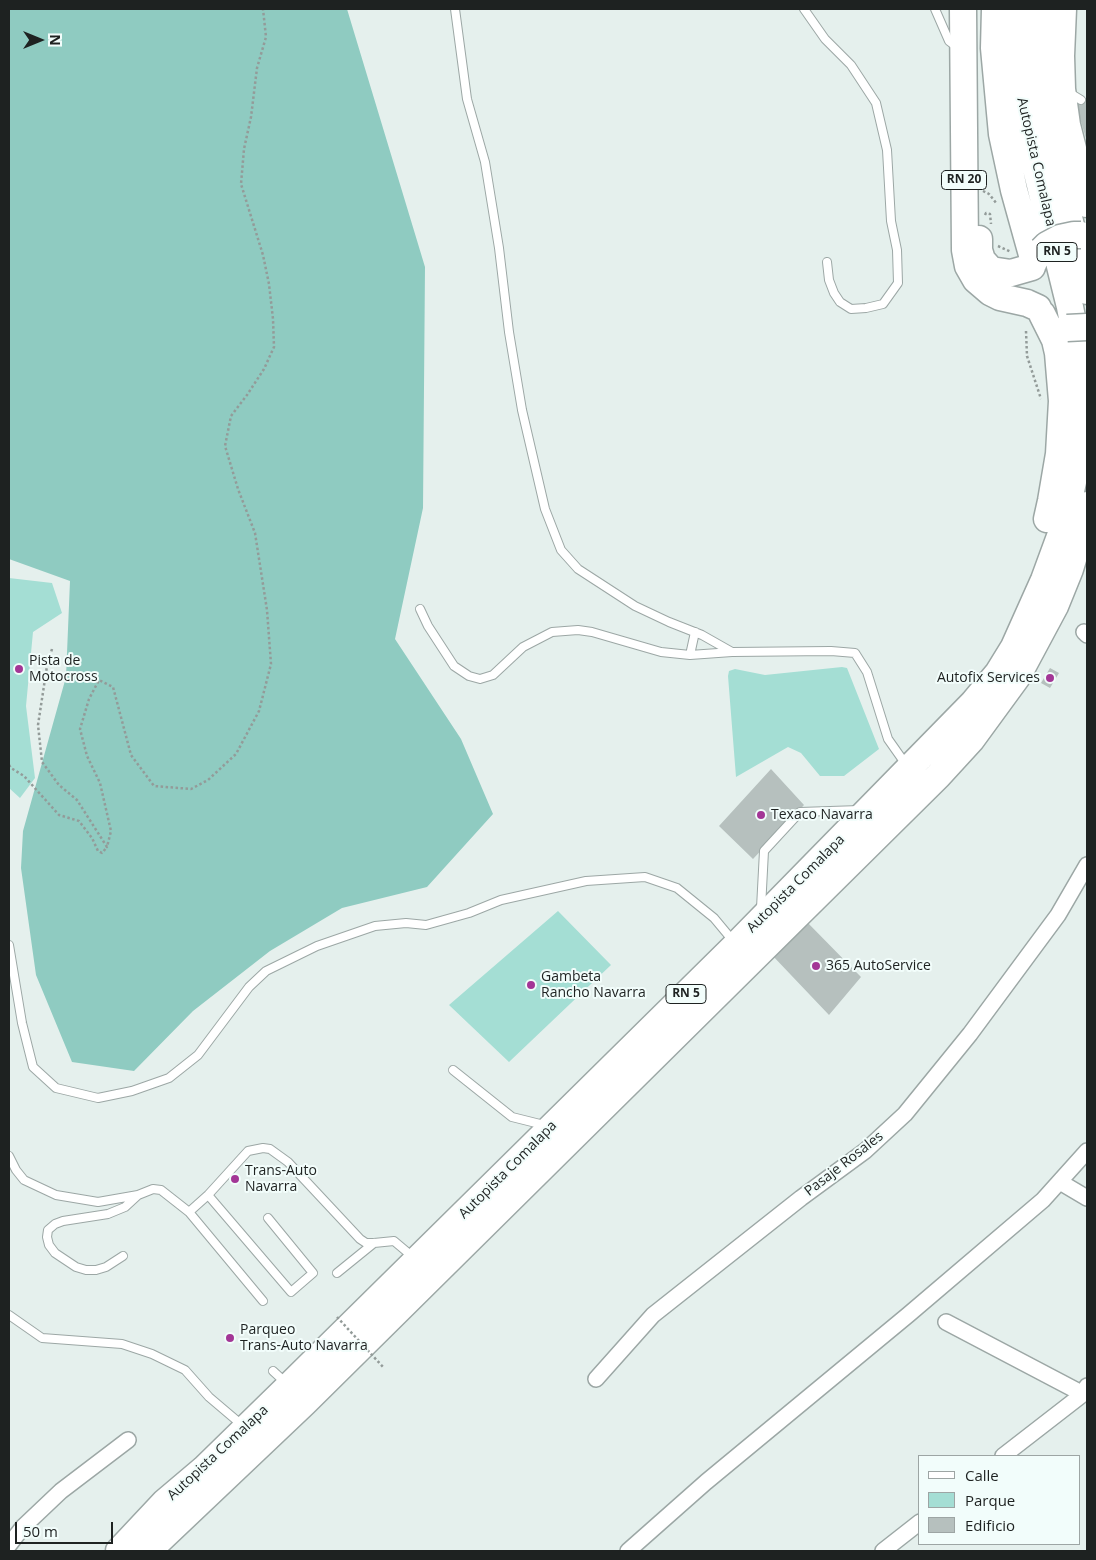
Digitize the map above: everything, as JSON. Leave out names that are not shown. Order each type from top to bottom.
[{"type":"highway","name":"RN 20","points":[[963,9],[964,250],[968,266],[976,280],[990,292],[1000,297],[1026,303],[1035,318],[1077,327]]},
{"type":"highway","name":"RN 20","points":[[977,9],[976,106],[979,250],[982,260],[991,270],[1011,273],[1036,260],[1060,238],[1074,235],[1084,236]]},
{"type":"highway","points":[[910,769],[993,657],[1011,627],[1024,598],[1035,563],[1051,502],[1059,454],[1062,401],[1058,353],[1055,340],[1035,318],[1030,289],[1036,260],[1014,190],[1002,134],[994,48],[995,9]]},
{"type":"highway","name":"Autopista Comalapa","points":[[119,1551],[165,1502],[204,1468],[245,1428],[281,1379],[417,1260],[736,945],[973,703],[998,673],[1014,647],[1044,580],[1062,530],[1078,454],[1082,403],[1080,359],[1070,307],[1025,124],[1017,48],[1017,9]]},
{"type":"highway","name":"Autopista Comalapa","points":[[1040,9],[1040,62],[1045,119],[1087,291]]},
{"type":"highway","points":[[1063,9],[1060,56],[1071,94],[1067,125],[1079,158],[1087,204]]},
{"type":"highway","name":"Autopista Comalapa","points":[[148,1551],[312,1396],[938,776],[971,740],[1017,677],[1055,606],[1070,570],[1081,534],[1087,505]]},
{"type":"highway","points":[[938,776],[994,727],[1026,689],[1051,648],[1072,606],[1087,569]]},
{"type":"street","name":"Pasaje Rosales","points":[[596,1379],[653,1315],[800,1198],[865,1151],[905,1114],[970,1034],[1058,915],[1087,865]]},
{"type":"street","points":[[628,1551],[706,1482],[916,1309],[1043,1200],[1087,1151]]},
{"type":"street","points":[[1060,1182],[1087,1198]]},
{"type":"street","points":[[946,1322],[1085,1389],[1005,1455]]},
{"type":"street","points":[[9,1545],[23,1527],[61,1491],[128,1440]]},
{"type":"street","points":[[883,1551],[918,1524]]},
{"type":"lane","points":[[455,9],[466,99],[485,162],[522,410],[545,510],[560,550],[578,569],[635,606],[695,632],[732,652]]},
{"type":"lane","points":[[804,9],[825,39],[851,65],[876,103],[887,150],[891,220],[897,250],[898,283],[883,304],[851,309],[840,302],[834,293],[829,280],[827,262]]},
{"type":"lane","points":[[935,9],[949,40],[963,52]]},
{"type":"lane","points":[[420,610],[454,666],[469,676],[480,679],[493,675],[523,647],[552,632],[578,630],[592,632],[661,652],[690,655],[732,652],[831,651],[855,653],[867,672],[888,739],[910,769]]},
{"type":"lane","points":[[690,655],[695,632]]},
{"type":"lane","points":[[761,919],[764,851],[800,812],[870,809]]},
{"type":"lane","points":[[9,945],[22,1023],[33,1067],[56,1088],[98,1098],[132,1091],[169,1078],[198,1055],[249,987],[266,971],[317,946],[376,926],[406,923],[426,924],[469,913],[501,900],[586,881],[644,876],[677,888],[714,918],[736,945]]},
{"type":"lane","points":[[453,1070],[512,1117],[551,1127]]},
{"type":"lane","points":[[189,1212],[208,1195],[248,1151],[263,1148],[270,1150],[288,1162],[360,1239],[374,1243],[394,1241],[417,1260]]},
{"type":"lane","points":[[9,1156],[24,1180],[56,1195],[98,1202],[153,1189],[161,1190],[189,1212],[263,1301]]},
{"type":"lane","points":[[123,1256],[106,1267],[96,1270],[76,1267],[55,1253],[48,1245],[48,1230],[55,1224],[72,1218],[100,1216],[113,1212],[125,1207],[138,1194]]},
{"type":"lane","points":[[208,1195],[291,1292],[314,1273],[268,1218]]},
{"type":"lane","points":[[337,1274],[374,1243]]},
{"type":"lane","points":[[9,1315],[42,1338],[122,1344],[152,1354],[185,1370],[209,1397],[245,1428]]},
{"type":"path","points":[[9,765],[24,776],[60,815],[79,821],[92,838],[98,851],[102,852],[107,847],[111,831],[100,784],[87,756],[80,728],[89,699],[99,680],[113,687],[131,755],[154,786],[191,788],[208,780],[236,754],[259,711],[271,664],[267,610],[255,533],[238,490],[225,446],[231,416],[264,369],[274,347],[269,284],[258,237],[241,184],[244,149],[251,117],[257,68],[266,37],[263,9]]},
{"type":"path","points":[[1035,318],[1027,356],[1042,402]]},
{"type":"path","points":[[52,649],[47,666],[38,725],[42,762],[59,785],[77,800],[107,847]]},
{"type":"path","points":[[337,1317],[384,1368]]},
{"type":"green space","points":[[9,9],[347,9],[425,267],[423,508],[395,639],[461,739],[493,814],[427,887],[342,908],[270,951],[193,1011],[134,1071],[72,1062],[36,975],[21,868],[23,831],[66,677],[70,581],[9,559]]},
{"type":"green space","name":"Pista de Motocross","points":[[9,578],[52,583],[62,613],[33,632],[26,706],[35,778],[20,798],[9,788]]},
{"type":"green space","points":[[847,668],[879,749],[844,776],[820,776],[801,753],[788,747],[736,777],[729,671],[735,669],[765,675]]},
{"type":"green space","name":"Gambeta Rancho Navarra","points":[[558,911],[611,965],[509,1062],[449,1005]]},
{"type":"building","points":[[1087,98],[1087,142],[1075,101]]},
{"type":"building","name":"Autofix Services","points":[[1050,668],[1059,673],[1050,688],[1041,683]]},
{"type":"building","name":"Texaco Navarra","points":[[771,769],[804,805],[753,859],[719,826]]},
{"type":"building","name":"365 AutoService","points":[[805,920],[861,977],[829,1015],[771,954]]},
{"type":"place","name":"Pista de Motocross","points":[[19,669]]},
{"type":"place","name":"Autofix Services","points":[[1050,678]]},
{"type":"place","name":"Texaco Navarra","points":[[761,815]]},
{"type":"place","name":"365 AutoService","points":[[816,966]]},
{"type":"place","name":"Gambeta Rancho Navarra","points":[[531,985]]},
{"type":"place","name":"Trans-Auto Navarra","points":[[235,1179]]},
{"type":"place","name":"Parqueo Trans-Auto Navarra","points":[[230,1338]]}]
